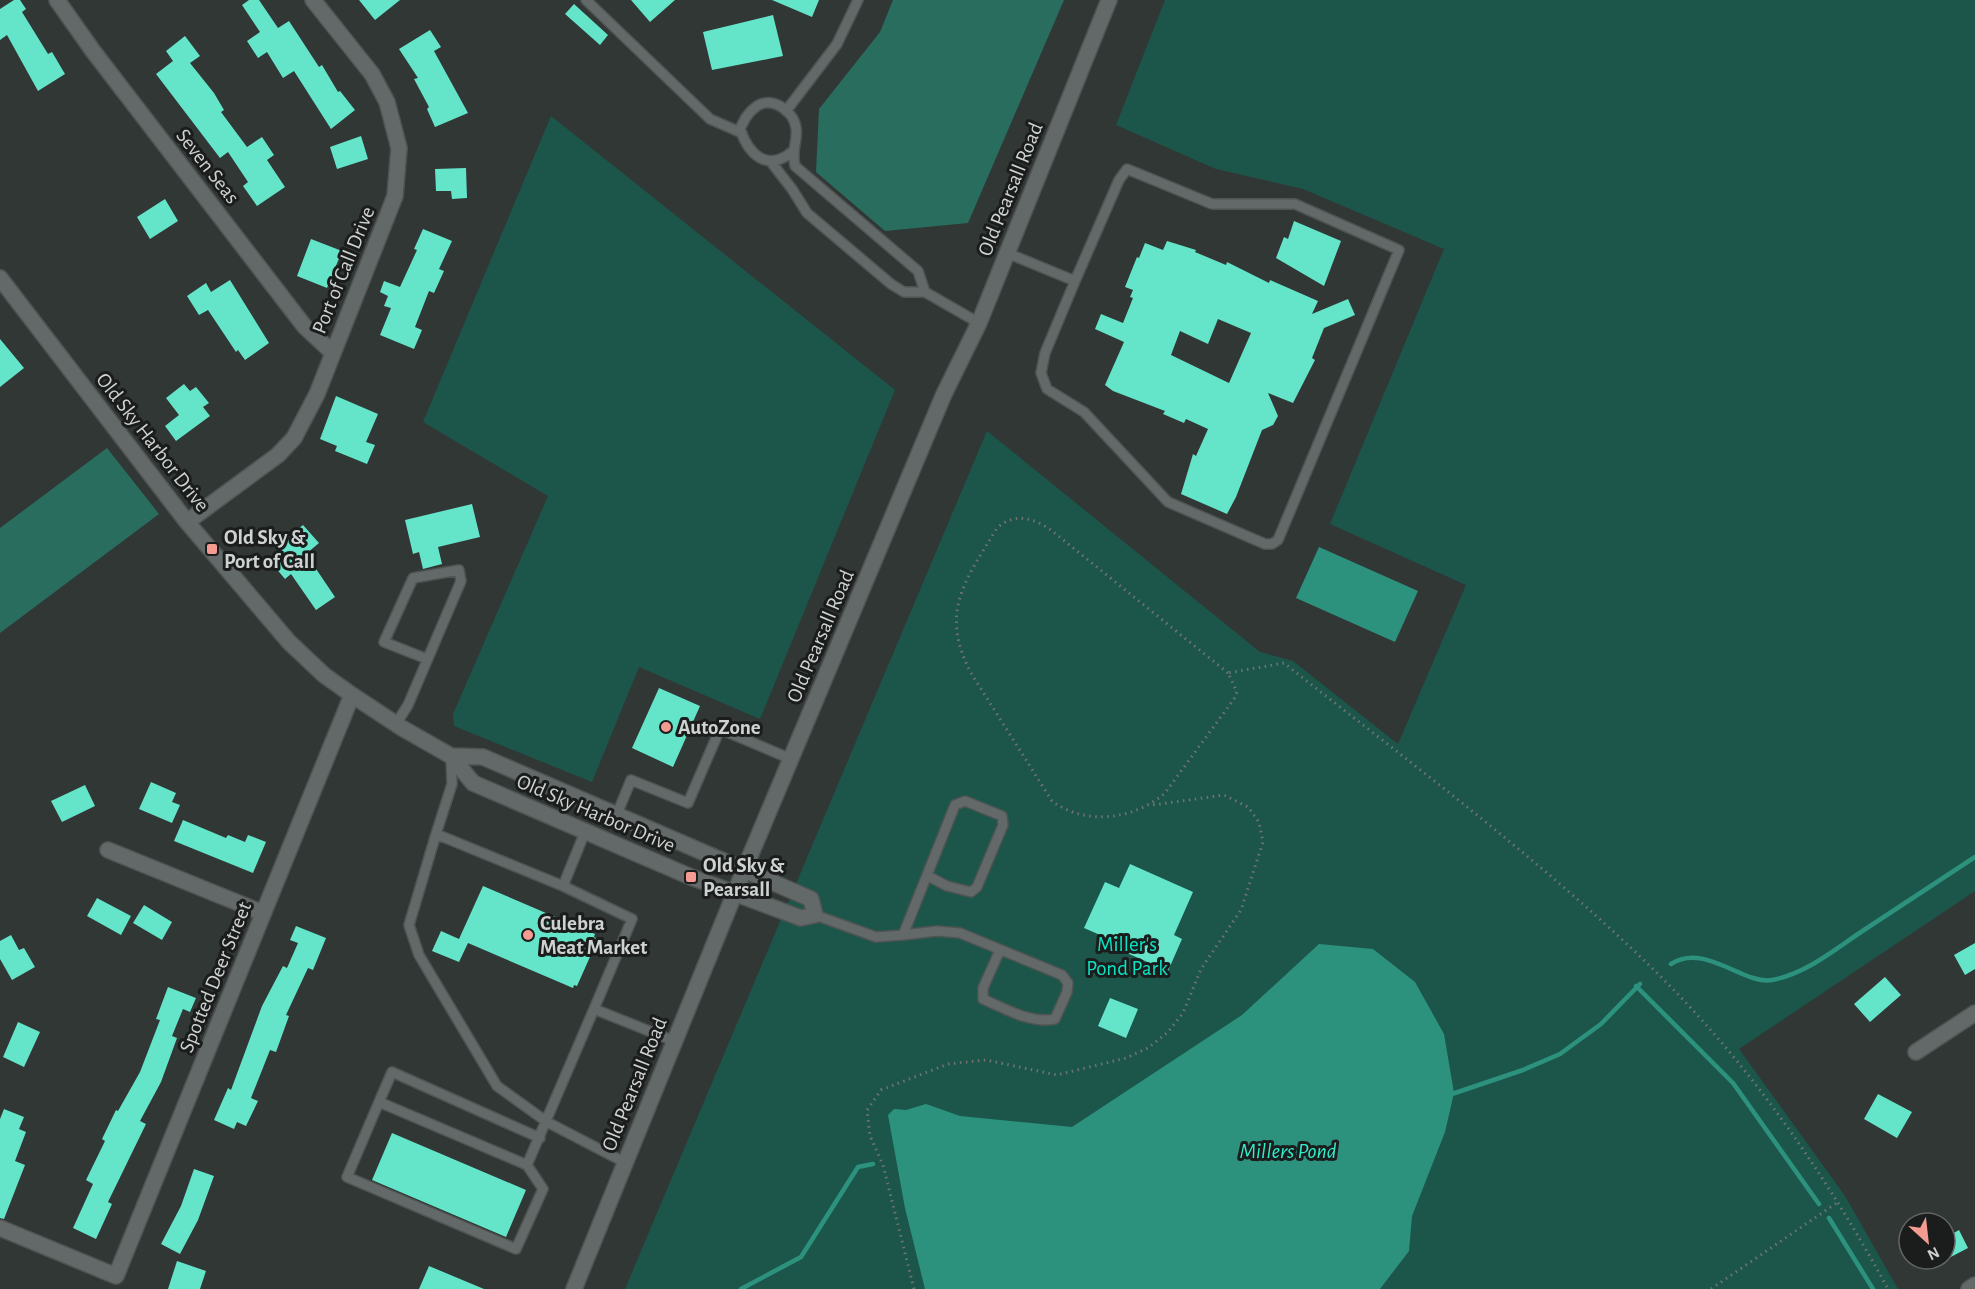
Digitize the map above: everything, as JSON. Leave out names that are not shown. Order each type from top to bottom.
[{"type":"street","name":"Seven Seas","points":[[57,0],[93,51],[305,327],[332,352]]},
{"type":"street","name":"Port of Call Drive","points":[[187,522],[278,455],[294,438],[317,394],[332,352],[391,211],[398,180],[399,148],[393,117],[381,88],[312,0]]},
{"type":"street","name":"Old Pearsall Road","points":[[574,1289],[735,892],[944,394],[979,322],[1109,0]]},
{"type":"street","name":"Old Sky Harbor Drive","points":[[0,278],[5,296],[187,522],[289,642],[324,675],[396,724],[451,756],[473,783],[691,877],[801,918],[815,915],[811,899],[745,868],[483,757],[451,756]]},
{"type":"street","name":"Spotted Deer Street","points":[[0,1228],[116,1276],[352,695]]},
{"type":"street","points":[[108,850],[263,913]]},
{"type":"street","points":[[1916,1052],[1975,1013]]},
{"type":"street","points":[[1969,1289],[1975,1285]]},
{"type":"lane","points":[[586,0],[710,119],[742,133]]},
{"type":"lane","points":[[786,111],[837,44],[858,0]]},
{"type":"lane","points":[[925,292],[918,271],[795,166],[792,152],[796,127],[786,111],[769,103],[759,104],[746,118],[740,129],[750,151],[771,162],[807,213],[903,292],[925,292],[979,322]]},
{"type":"lane","points":[[771,162],[782,160],[792,152]]},
{"type":"lane","points":[[1127,169],[1212,204],[1295,204],[1399,250],[1278,540],[1272,544],[1265,544],[1168,502],[1084,411],[1047,389],[1041,373],[1045,353],[1075,281],[1119,180],[1127,169]]},
{"type":"lane","points":[[1006,253],[1075,281]]},
{"type":"lane","points":[[396,724],[427,659],[461,581],[459,570],[413,578],[384,642],[427,659]]},
{"type":"lane","points":[[617,814],[631,780],[688,803],[720,729],[791,759]]},
{"type":"lane","points":[[451,756],[452,784],[409,925],[419,956],[497,1086],[547,1122],[624,1162]]},
{"type":"lane","points":[[903,935],[954,805],[965,801],[1002,816],[1003,825],[976,887],[970,892],[947,886],[928,876]]},
{"type":"lane","points":[[563,886],[585,832]]},
{"type":"lane","points":[[436,834],[563,886],[632,919],[527,1165]]},
{"type":"lane","points":[[815,915],[876,937],[937,931],[960,933],[1062,975],[1068,983],[1067,992],[1054,1019],[1042,1022],[1031,1019],[983,999],[983,988],[1000,950]]},
{"type":"lane","points":[[594,1009],[674,1041]]},
{"type":"lane","points":[[379,1102],[527,1165],[543,1189],[516,1249],[347,1177],[379,1102],[392,1072],[540,1138]]},
{"type":"path","points":[[914,1289],[883,1165],[870,1136],[867,1110],[881,1090],[904,1079],[948,1064],[986,1060],[1057,1075],[1126,1058],[1148,1048],[1168,1032],[1183,1013],[1200,969],[1241,909],[1263,842],[1259,822],[1248,807],[1224,795],[1151,805],[1105,818],[1076,814],[1062,809],[1052,801],[960,652],[955,609],[965,579],[997,528],[1004,522],[1026,517],[1051,530],[1228,673],[1237,692],[1234,699],[1165,793],[1151,805]]},
{"type":"path","points":[[1228,673],[1284,663],[1582,903],[1654,971],[1745,1070],[1838,1202],[1888,1289]]},
{"type":"path","points":[[1711,1289],[1838,1202]]},
{"type":"green space","name":"Miller's Pond Park","points":[[1165,0],[1975,0],[1975,891],[1739,1049],[1845,1196],[1898,1289],[625,1289],[987,431],[1260,652],[1293,661],[1398,744],[1466,585],[1330,524],[1444,249],[1303,189],[1216,169],[1116,125]]},
{"type":"green space","points":[[551,116],[895,390],[760,719],[639,667],[592,782],[454,726],[453,714],[548,496],[423,422]]},
{"type":"shaded area","points":[[893,0],[1064,0],[968,223],[885,231],[816,172],[819,109],[880,32]]},
{"type":"shaded area","points":[[107,448],[159,514],[0,633],[0,528]]},
{"type":"water","points":[[1319,547],[1418,591],[1395,642],[1296,598]]},
{"type":"water","name":"Millers Pond","points":[[1319,944],[1373,949],[1415,982],[1444,1034],[1454,1093],[1445,1132],[1412,1216],[1409,1251],[1380,1289],[925,1289],[905,1208],[888,1115],[894,1109],[906,1110],[926,1104],[960,1116],[1072,1127],[1242,1015]]},
{"type":"building","points":[[14,0],[20,0],[26,9],[22,12],[48,54],[52,52],[65,74],[38,91],[7,35],[0,40],[0,9]]},
{"type":"building","points":[[249,0],[259,0],[278,28],[289,21],[319,67],[322,65],[338,92],[340,91],[355,110],[331,129],[294,71],[283,78],[267,52],[258,58],[247,41],[260,32],[242,5]]},
{"type":"building","points":[[359,0],[400,0],[375,20]]},
{"type":"building","points":[[631,0],[675,0],[650,22]]},
{"type":"building","points":[[772,0],[819,0],[812,17]]},
{"type":"building","points":[[574,4],[608,35],[600,45],[565,14]]},
{"type":"building","points":[[773,15],[783,56],[712,70],[703,32]]},
{"type":"building","points":[[430,30],[441,47],[434,51],[468,113],[435,127],[427,109],[429,107],[414,79],[418,78],[399,49]]},
{"type":"building","points":[[185,36],[200,56],[190,63],[214,93],[224,110],[221,112],[247,147],[262,137],[274,155],[267,160],[285,187],[257,206],[243,186],[248,182],[228,152],[220,158],[156,74],[173,61],[166,51]]},
{"type":"building","points":[[361,136],[368,159],[337,169],[330,147]]},
{"type":"building","points":[[466,168],[467,198],[452,199],[451,191],[436,191],[435,169]]},
{"type":"building","points":[[165,199],[178,221],[150,239],[137,217]]},
{"type":"building","points":[[1294,221],[1341,241],[1324,286],[1276,258],[1284,237],[1288,239]]},
{"type":"building","points":[[423,229],[452,241],[439,269],[444,271],[434,293],[429,291],[415,327],[422,330],[414,349],[380,335],[391,308],[384,306],[388,296],[380,292],[384,281],[400,287],[417,250],[414,249]]},
{"type":"building","points":[[311,239],[342,251],[327,288],[297,276]]},
{"type":"building","points":[[1167,241],[1196,250],[1195,252],[1226,265],[1227,262],[1269,283],[1270,280],[1318,301],[1312,314],[1348,299],[1355,315],[1324,328],[1312,358],[1315,360],[1293,403],[1268,393],[1278,416],[1273,425],[1262,430],[1227,514],[1181,494],[1193,454],[1196,456],[1208,429],[1186,419],[1184,423],[1163,414],[1165,411],[1113,391],[1105,385],[1124,342],[1095,329],[1101,314],[1123,323],[1133,298],[1130,297],[1133,290],[1125,287],[1137,257],[1139,258],[1145,243],[1163,250]],"holes":[[[1218,319],[1251,333],[1229,383],[1171,355],[1180,331],[1208,344]]]},
{"type":"building","points":[[230,280],[269,343],[245,360],[238,350],[236,352],[208,310],[199,315],[187,296],[206,283],[211,292]]},
{"type":"building","points":[[0,339],[24,368],[0,387]]},
{"type":"building","points":[[184,384],[190,391],[196,387],[209,403],[203,407],[210,416],[176,441],[165,426],[179,415],[166,398]]},
{"type":"building","points":[[336,396],[378,414],[366,442],[375,445],[367,464],[335,451],[337,446],[320,439]]},
{"type":"building","points":[[472,504],[480,537],[438,547],[442,564],[423,569],[419,552],[413,554],[405,520]]},
{"type":"building","points":[[303,525],[319,543],[306,554],[335,597],[316,610],[291,574],[285,579],[274,566],[285,558],[276,547]]},
{"type":"building","name":"AutoZone","points":[[659,688],[700,706],[673,767],[632,748]]},
{"type":"building","points":[[151,782],[176,793],[172,802],[180,805],[172,823],[139,809]]},
{"type":"building","points":[[85,785],[95,806],[62,822],[51,801]]},
{"type":"building","points":[[183,820],[226,838],[228,835],[245,842],[248,835],[266,842],[253,873],[174,841]]},
{"type":"building","points":[[1130,864],[1193,892],[1174,935],[1182,939],[1168,971],[1104,943],[1107,938],[1084,928],[1105,882],[1119,888]]},
{"type":"building","name":"Culebra Meat Market","points":[[483,886],[595,934],[594,937],[598,939],[577,986],[574,985],[573,988],[468,943],[459,962],[432,951],[441,931],[459,939]]},
{"type":"building","points":[[97,898],[131,916],[121,935],[87,916]]},
{"type":"building","points":[[144,905],[172,922],[162,940],[133,923]]},
{"type":"building","points":[[296,926],[326,938],[313,970],[308,968],[286,1015],[289,1016],[276,1052],[270,1050],[251,1098],[258,1101],[246,1126],[237,1122],[234,1129],[214,1120],[228,1088],[231,1090],[262,1006],[283,966],[287,968],[298,943],[290,940]]},
{"type":"building","points":[[11,935],[19,950],[24,948],[35,967],[12,980],[0,959],[0,941]]},
{"type":"building","points":[[1975,943],[1975,969],[1965,975],[1954,955]]},
{"type":"building","points":[[1885,977],[1901,995],[1870,1022],[1854,1004]]},
{"type":"building","points":[[168,987],[196,998],[190,1012],[183,1009],[172,1036],[177,1038],[161,1082],[140,1121],[146,1124],[108,1202],[112,1204],[96,1239],[73,1228],[93,1184],[86,1180],[105,1141],[102,1139],[116,1110],[118,1111],[140,1072],[160,1020],[156,1019]]},
{"type":"building","points":[[1110,998],[1138,1009],[1126,1038],[1098,1026]]},
{"type":"building","points":[[18,1022],[40,1032],[24,1067],[3,1057]]},
{"type":"building","points":[[1878,1094],[1912,1112],[1897,1138],[1864,1119]]},
{"type":"building","points":[[4,1109],[24,1117],[19,1129],[26,1132],[15,1161],[25,1165],[4,1219],[0,1218],[0,1119]]},
{"type":"building","points":[[392,1133],[526,1190],[506,1237],[372,1180]]},
{"type":"building","points":[[194,1169],[214,1176],[198,1220],[180,1254],[161,1244],[181,1206]]},
{"type":"building","points":[[1959,1230],[1968,1248],[1957,1254],[1957,1231]]},
{"type":"building","points":[[177,1261],[206,1271],[200,1289],[168,1289]]},
{"type":"building","points":[[429,1266],[484,1289],[419,1289]]},
{"type":"waterway","points":[[1671,964],[1684,959],[1697,958],[1761,980],[1785,977],[1820,960],[1975,857]]},
{"type":"waterway","points":[[1449,1095],[1523,1070],[1560,1054],[1601,1024],[1640,984]]},
{"type":"waterway","points":[[1636,986],[1733,1083],[1819,1204]]},
{"type":"waterway","points":[[741,1289],[801,1257],[858,1167],[873,1164]]},
{"type":"waterway","points":[[1829,1218],[1873,1289]]},
{"type":"place","name":"Old Sky & Port of Call","points":[[212,549]]},
{"type":"place","name":"AutoZone","points":[[666,727]]},
{"type":"place","name":"Old Sky & Pearsall","points":[[691,877]]},
{"type":"place","name":"Culebra Meat Market","points":[[528,935]]}]
